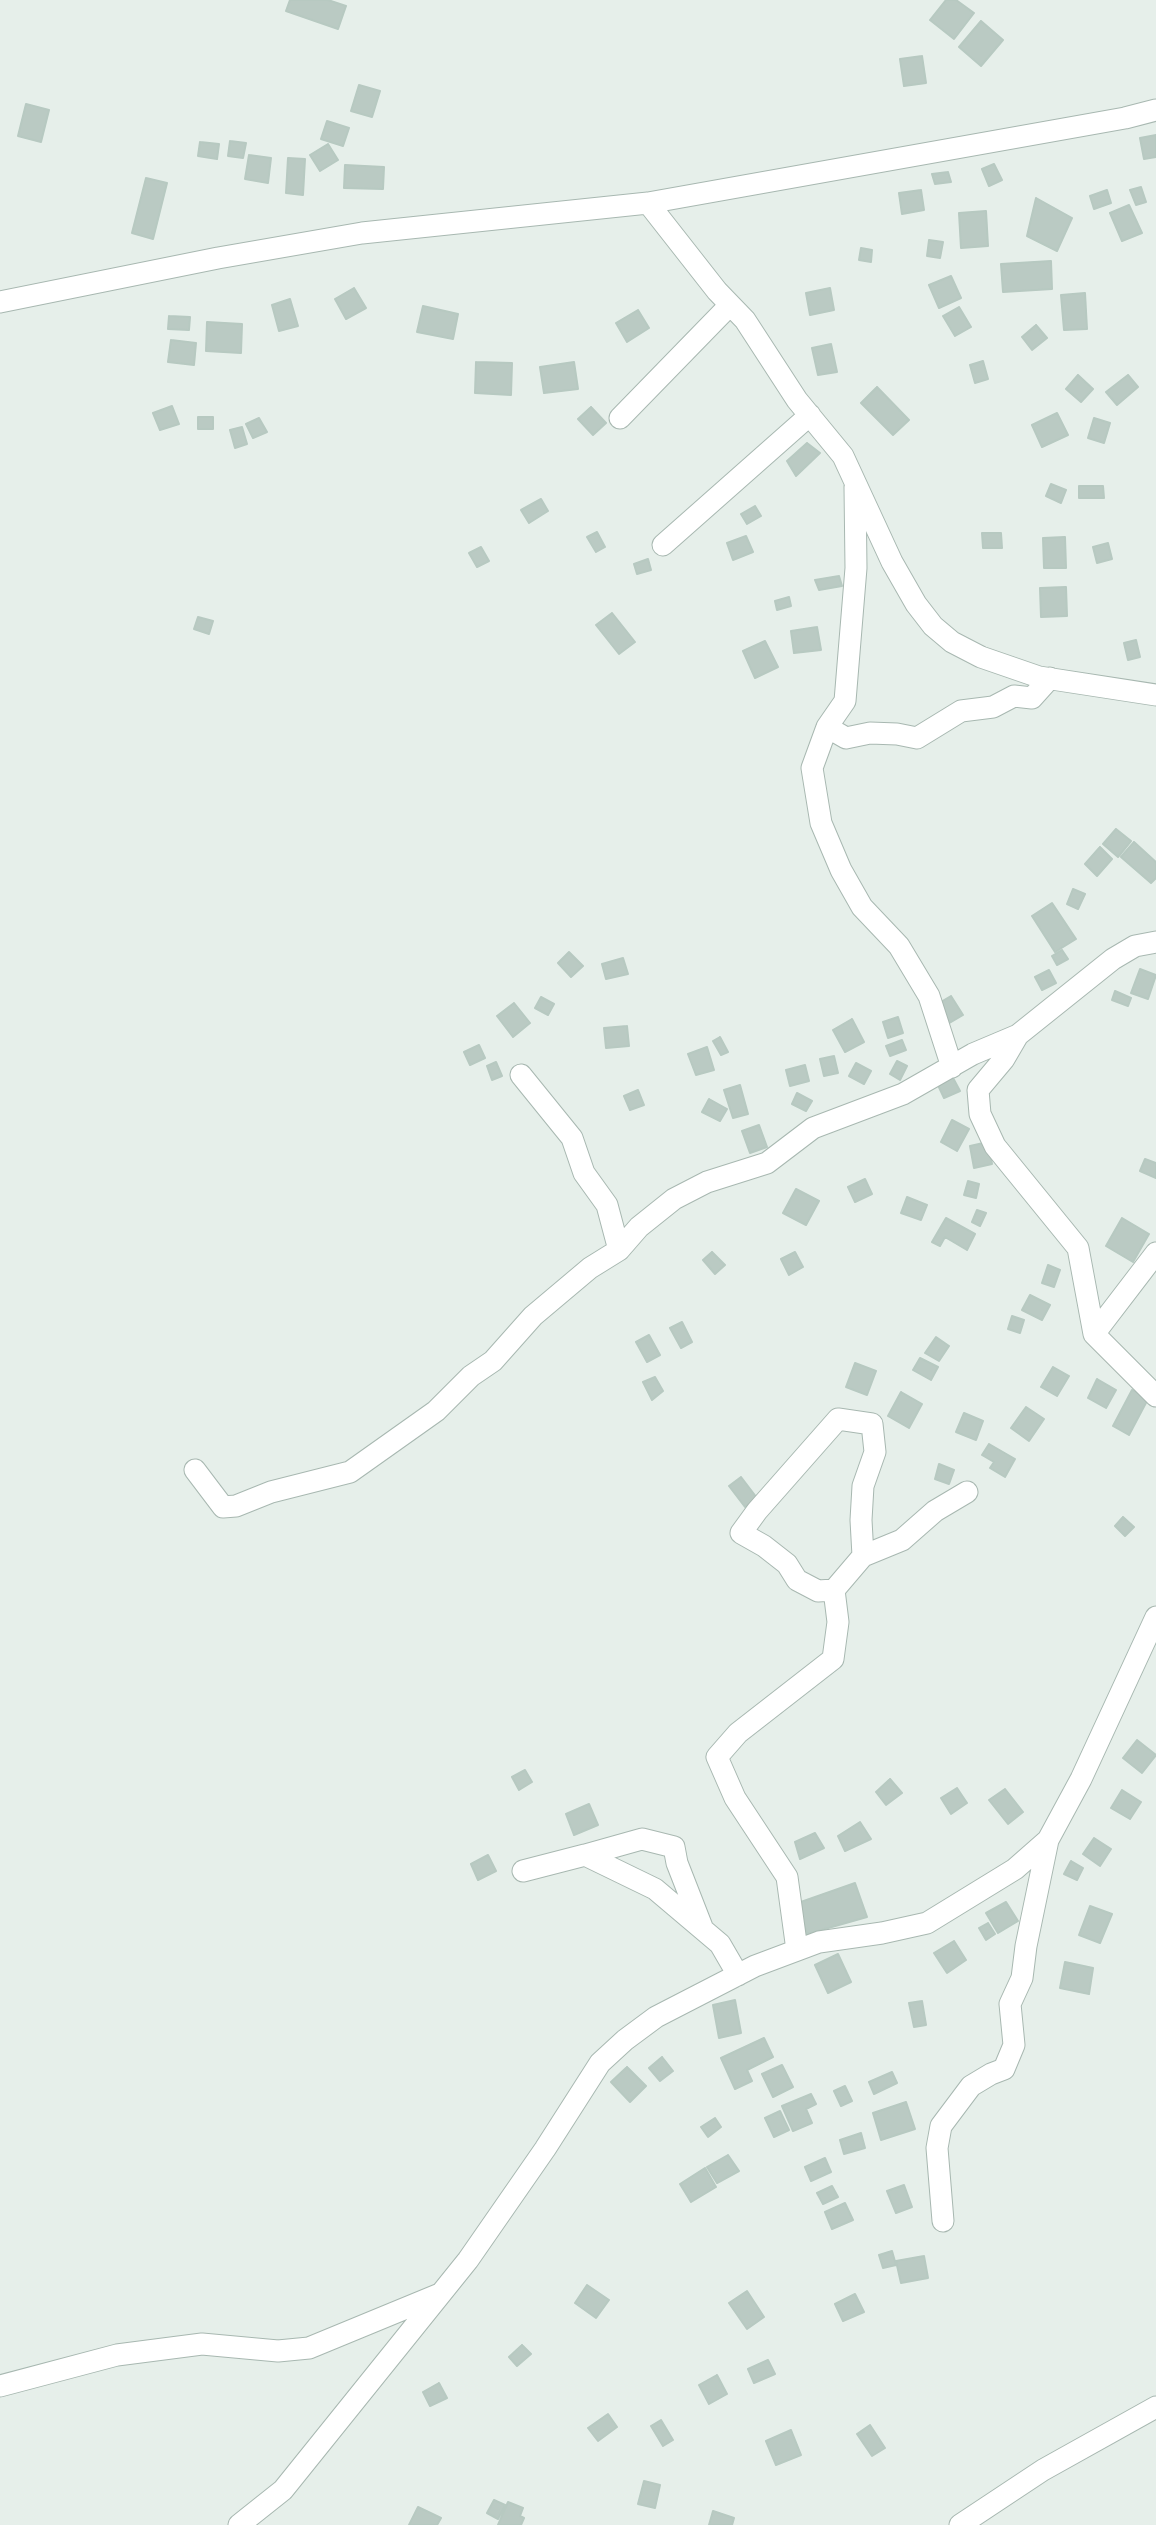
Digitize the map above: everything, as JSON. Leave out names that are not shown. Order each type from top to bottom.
[{"type":"street","points":[[0,302],[362,233],[648,203],[1125,118],[1156,110]]},
{"type":"street","points":[[648,203],[689,256],[745,320],[810,415],[838,450],[892,562],[916,604],[933,626],[952,642],[981,657],[1050,678],[1156,695]]},
{"type":"street","points":[[620,418],[730,305]]},
{"type":"street","points":[[663,545],[810,415]]},
{"type":"street","points":[[855,481],[856,568],[845,701],[827,727],[812,768],[821,823],[841,870],[862,907],[900,946],[929,996],[952,1067]]},
{"type":"street","points":[[827,727],[846,738],[870,733],[916,738],[961,711],[993,707],[1014,696],[1032,698],[1050,678]]},
{"type":"street","points":[[195,1470],[223,1507],[236,1506],[271,1492],[350,1472],[436,1411],[471,1376],[494,1361],[533,1316],[590,1268],[619,1250],[639,1227],[674,1199],[707,1182],[766,1163],[813,1128],[902,1094],[973,1054],[1018,1035],[1113,959],[1135,946],[1156,943]]},
{"type":"street","points":[[1018,1035],[1004,1059],[978,1090],[980,1114],[995,1146],[1078,1248],[1094,1334],[1156,1396]]},
{"type":"street","points":[[521,1075],[572,1138],[584,1173],[607,1205],[619,1250]]},
{"type":"street","points":[[1094,1334],[1156,1253]]},
{"type":"street","points":[[863,1556],[863,1486],[875,1452],[872,1424],[838,1419],[741,1533],[787,1564],[797,1580],[818,1591],[834,1590],[863,1556],[902,1540],[935,1511],[967,1492]]},
{"type":"street","points":[[797,1950],[788,1877],[735,1798],[717,1757],[738,1733],[833,1659],[838,1622],[834,1590]]},
{"type":"street","points":[[943,2221],[937,2148],[941,2126],[971,2086],[1004,2069],[1014,2045],[1010,2004],[1022,1978],[1048,1840],[1081,1779],[1156,1617]]},
{"type":"street","points":[[523,1871],[642,1839],[674,1847],[677,1863],[703,1929]]},
{"type":"street","points":[[239,2525],[283,2490],[442,2293],[545,2149],[600,2063],[625,2040],[656,2017],[738,1975],[797,1950],[819,1942],[883,1933],[927,1923],[1015,1869],[1048,1840]]},
{"type":"street","points":[[584,1855],[655,1889],[720,1944],[738,1975]]},
{"type":"street","points":[[0,2386],[117,2355],[202,2344],[278,2351],[309,2348],[442,2293]]},
{"type":"street","points":[[960,2525],[1043,2470],[1156,2407]]},
{"type":"building","points":[[290,0],[328,0],[346,6],[338,29],[286,11]]},
{"type":"building","points":[[946,0],[956,0],[974,13],[954,39],[930,20]]},
{"type":"building","points":[[981,21],[1003,40],[981,66],[959,47]]},
{"type":"building","points":[[922,56],[926,83],[904,86],[900,59]]},
{"type":"building","points":[[359,85],[380,91],[372,117],[351,111]]},
{"type":"building","points":[[26,104],[49,110],[41,142],[18,136]]},
{"type":"building","points":[[327,121],[349,128],[343,146],[321,139]]},
{"type":"building","points":[[1156,135],[1156,157],[1144,159],[1140,138]]},
{"type":"building","points":[[230,141],[246,143],[243,158],[228,156]]},
{"type":"building","points":[[200,142],[219,144],[217,159],[198,156]]},
{"type":"building","points":[[328,144],[338,160],[320,171],[310,155]]},
{"type":"building","points":[[249,155],[271,158],[268,183],[245,179]]},
{"type":"building","points":[[288,158],[305,159],[303,195],[286,193]]},
{"type":"building","points":[[994,164],[1002,180],[989,186],[982,169]]},
{"type":"building","points":[[345,165],[384,167],[383,189],[344,188]]},
{"type":"building","points":[[948,172],[951,182],[935,184],[932,174]]},
{"type":"building","points":[[146,178],[167,183],[153,239],[132,233]]},
{"type":"building","points":[[1141,187],[1146,202],[1136,205],[1130,190]]},
{"type":"building","points":[[921,190],[924,210],[902,214],[899,193]]},
{"type":"building","points":[[1107,190],[1111,203],[1094,209],[1090,196]]},
{"type":"building","points":[[1036,198],[1072,218],[1057,251],[1027,236]]},
{"type":"building","points":[[1129,205],[1142,233],[1122,241],[1110,213]]},
{"type":"building","points":[[986,211],[988,246],[961,248],[959,213]]},
{"type":"building","points":[[929,240],[943,242],[940,258],[927,256]]},
{"type":"building","points":[[861,248],[872,250],[871,262],[859,260]]},
{"type":"building","points":[[1051,261],[1052,289],[1003,292],[1001,264]]},
{"type":"building","points":[[951,276],[961,298],[939,308],[929,285]]},
{"type":"building","points":[[354,288],[366,308],[346,319],[335,299]]},
{"type":"building","points":[[830,288],[834,310],[810,315],[806,293]]},
{"type":"building","points":[[1085,293],[1087,329],[1064,330],[1061,295]]},
{"type":"building","points":[[290,299],[298,326],[279,331],[272,305]]},
{"type":"building","points":[[423,306],[458,314],[453,339],[417,332]]},
{"type":"building","points":[[959,307],[971,327],[955,336],[943,316]]},
{"type":"building","points":[[638,310],[649,328],[627,342],[616,323]]},
{"type":"building","points":[[169,316],[190,317],[189,330],[168,329]]},
{"type":"building","points":[[207,322],[242,324],[241,353],[206,351]]},
{"type":"building","points":[[1036,325],[1047,338],[1032,350],[1022,337]]},
{"type":"building","points":[[171,340],[196,343],[194,365],[168,362]]},
{"type":"building","points":[[831,344],[837,372],[818,375],[812,348]]},
{"type":"building","points":[[983,361],[988,379],[975,383],[970,365]]},
{"type":"building","points":[[476,362],[512,363],[511,395],[475,393]]},
{"type":"building","points":[[574,362],[578,389],[544,393],[540,367]]},
{"type":"building","points":[[1078,375],[1093,389],[1081,402],[1066,389]]},
{"type":"building","points":[[1128,375],[1138,387],[1117,405],[1106,392]]},
{"type":"building","points":[[877,387],[909,420],[893,435],[861,403]]},
{"type":"building","points":[[172,406],[179,424],[160,430],[153,413]]},
{"type":"building","points":[[591,407],[606,423],[593,435],[578,419]]},
{"type":"building","points":[[1057,413],[1068,435],[1042,447],[1032,425]]},
{"type":"building","points":[[198,417],[213,417],[213,429],[198,429]]},
{"type":"building","points":[[259,418],[267,432],[253,438],[246,424]]},
{"type":"building","points":[[1094,418],[1110,423],[1104,443],[1088,438]]},
{"type":"building","points":[[242,427],[247,444],[235,448],[230,430]]},
{"type":"building","points":[[807,443],[820,453],[796,476],[787,461]]},
{"type":"building","points":[[1051,484],[1066,490],[1061,503],[1046,496]]},
{"type":"building","points":[[1079,486],[1103,486],[1104,498],[1079,498]]},
{"type":"building","points":[[541,499],[548,511],[529,523],[521,510]]},
{"type":"building","points":[[755,506],[761,516],[747,524],[741,514]]},
{"type":"building","points":[[597,532],[605,547],[596,552],[587,537]]},
{"type":"building","points":[[982,533],[1001,533],[1002,548],[983,548]]},
{"type":"building","points":[[746,536],[753,552],[733,560],[727,543]]},
{"type":"building","points":[[1065,537],[1066,568],[1044,568],[1043,538]]},
{"type":"building","points":[[1108,543],[1112,559],[1097,563],[1093,547]]},
{"type":"building","points":[[481,547],[489,561],[477,567],[469,553]]},
{"type":"building","points":[[648,559],[651,570],[637,574],[634,564]]},
{"type":"building","points":[[839,576],[842,586],[819,590],[815,580]]},
{"type":"building","points":[[1066,587],[1067,616],[1041,617],[1040,588]]},
{"type":"building","points":[[789,597],[791,606],[777,610],[775,601]]},
{"type":"building","points":[[612,613],[635,642],[619,654],[596,625]]},
{"type":"building","points":[[198,617],[213,621],[209,634],[194,629]]},
{"type":"building","points":[[817,627],[821,650],[794,653],[791,631]]},
{"type":"building","points":[[1136,640],[1140,657],[1128,660],[1124,643]]},
{"type":"building","points":[[765,641],[778,667],[755,678],[743,651]]},
{"type":"building","points":[[1116,829],[1131,841],[1118,857],[1103,844]]},
{"type":"building","points":[[1134,842],[1156,862],[1156,878],[1151,883],[1121,857]]},
{"type":"building","points":[[1100,847],[1112,859],[1097,876],[1085,864]]},
{"type":"building","points":[[1073,889],[1085,894],[1078,909],[1067,904]]},
{"type":"building","points":[[1052,903],[1076,939],[1055,952],[1032,916]]},
{"type":"building","points":[[1062,950],[1068,959],[1057,965],[1052,956]]},
{"type":"building","points":[[569,952],[583,966],[571,977],[558,963]]},
{"type":"building","points":[[623,958],[628,974],[606,979],[602,964]]},
{"type":"building","points":[[1140,969],[1156,975],[1148,999],[1131,993]]},
{"type":"building","points":[[1049,970],[1056,983],[1042,990],[1035,977]]},
{"type":"building","points":[[1115,991],[1131,998],[1128,1006],[1112,1000]]},
{"type":"building","points":[[951,996],[963,1015],[946,1025],[934,1006]]},
{"type":"building","points":[[541,997],[554,1004],[548,1015],[535,1008]]},
{"type":"building","points":[[514,1003],[530,1023],[513,1037],[497,1016]]},
{"type":"building","points":[[898,1017],[903,1033],[888,1038],[883,1022]]},
{"type":"building","points":[[852,1019],[864,1042],[845,1052],[833,1030]]},
{"type":"building","points":[[627,1026],[629,1046],[606,1048],[604,1028]]},
{"type":"building","points":[[720,1037],[728,1052],[721,1055],[713,1041]]},
{"type":"building","points":[[902,1040],[906,1050],[890,1056],[886,1046]]},
{"type":"building","points":[[479,1045],[485,1058],[470,1065],[464,1052]]},
{"type":"building","points":[[707,1047],[714,1070],[696,1075],[688,1054]]},
{"type":"building","points":[[834,1056],[838,1073],[824,1076],[820,1059]]},
{"type":"building","points":[[897,1061],[907,1066],[900,1080],[890,1074]]},
{"type":"building","points":[[496,1062],[502,1076],[492,1080],[487,1066]]},
{"type":"building","points":[[856,1063],[871,1071],[864,1084],[849,1076]]},
{"type":"building","points":[[805,1065],[809,1081],[790,1086],[786,1070]]},
{"type":"building","points":[[952,1076],[960,1091],[944,1098],[937,1083]]},
{"type":"building","points":[[740,1085],[748,1114],[733,1118],[724,1090]]},
{"type":"building","points":[[638,1090],[644,1105],[630,1110],[624,1096]]},
{"type":"building","points":[[797,1093],[812,1101],[806,1111],[792,1104]]},
{"type":"building","points":[[709,1099],[727,1109],[720,1121],[702,1112]]},
{"type":"building","points":[[952,1120],[969,1129],[957,1151],[941,1142]]},
{"type":"building","points":[[759,1125],[767,1147],[750,1153],[742,1131]]},
{"type":"building","points":[[988,1142],[992,1164],[974,1168],[970,1146]]},
{"type":"building","points":[[1145,1159],[1156,1163],[1156,1178],[1140,1171]]},
{"type":"building","points":[[865,1179],[872,1194],[855,1202],[848,1187]]},
{"type":"building","points":[[968,1181],[979,1184],[976,1198],[964,1195]]},
{"type":"building","points":[[796,1189],[819,1201],[806,1225],[783,1213]]},
{"type":"building","points":[[907,1197],[927,1205],[921,1220],[901,1213]]},
{"type":"building","points":[[977,1210],[986,1213],[980,1226],[972,1222]]},
{"type":"building","points":[[946,1218],[975,1234],[967,1250],[945,1237],[940,1246],[932,1242]]},
{"type":"building","points":[[1122,1218],[1149,1234],[1133,1262],[1106,1246]]},
{"type":"building","points":[[712,1252],[725,1265],[715,1274],[703,1260]]},
{"type":"building","points":[[795,1252],[803,1267],[789,1275],[781,1259]]},
{"type":"building","points":[[1048,1265],[1060,1270],[1054,1287],[1042,1283]]},
{"type":"building","points":[[1030,1295],[1050,1305],[1042,1320],[1022,1310]]},
{"type":"building","points":[[1012,1316],[1024,1320],[1020,1333],[1008,1329]]},
{"type":"building","points":[[682,1322],[692,1342],[681,1348],[670,1328]]},
{"type":"building","points":[[649,1335],[660,1355],[647,1362],[636,1342]]},
{"type":"building","points":[[936,1337],[949,1346],[939,1361],[925,1353]]},
{"type":"building","points":[[920,1358],[938,1367],[931,1380],[913,1370]]},
{"type":"building","points":[[855,1363],[876,1371],[867,1395],[846,1387]]},
{"type":"building","points":[[1053,1367],[1069,1376],[1057,1396],[1041,1387]]},
{"type":"building","points":[[655,1377],[663,1391],[652,1400],[643,1382]]},
{"type":"building","points":[[1097,1379],[1116,1390],[1106,1408],[1088,1398]]},
{"type":"building","points":[[1132,1390],[1148,1399],[1129,1435],[1113,1426]]},
{"type":"building","points":[[901,1392],[922,1404],[909,1428],[888,1416]]},
{"type":"building","points":[[1026,1407],[1044,1419],[1029,1441],[1011,1428]]},
{"type":"building","points":[[964,1413],[983,1421],[976,1440],[956,1432]]},
{"type":"building","points":[[989,1444],[1015,1459],[1005,1477],[990,1468],[994,1462],[982,1455]]},
{"type":"building","points":[[939,1464],[954,1470],[949,1484],[935,1479]]},
{"type":"building","points":[[741,1477],[757,1498],[745,1507],[729,1486]]},
{"type":"building","points":[[1123,1517],[1134,1527],[1125,1536],[1115,1526]]},
{"type":"building","points":[[1137,1740],[1156,1755],[1142,1773],[1123,1758]]},
{"type":"building","points":[[525,1770],[532,1782],[519,1790],[512,1777]]},
{"type":"building","points":[[890,1779],[902,1793],[886,1805],[876,1792]]},
{"type":"building","points":[[957,1788],[967,1803],[951,1814],[941,1798]]},
{"type":"building","points":[[1005,1789],[1023,1812],[1008,1824],[989,1800]]},
{"type":"building","points":[[1122,1790],[1141,1802],[1130,1819],[1111,1808]]},
{"type":"building","points":[[589,1804],[598,1825],[574,1835],[566,1814]]},
{"type":"building","points":[[860,1822],[871,1839],[845,1851],[838,1836]]},
{"type":"building","points":[[815,1833],[824,1848],[800,1859],[795,1842]]},
{"type":"building","points":[[1094,1838],[1111,1849],[1100,1866],[1083,1854]]},
{"type":"building","points":[[488,1855],[496,1871],[478,1880],[471,1864]]},
{"type":"building","points":[[1071,1861],[1083,1868],[1077,1880],[1064,1874]]},
{"type":"building","points":[[855,1883],[867,1917],[807,1934],[798,1903]]},
{"type":"building","points":[[1006,1902],[1018,1921],[998,1933],[986,1913]]},
{"type":"building","points":[[1090,1906],[1112,1914],[1100,1943],[1079,1935]]},
{"type":"building","points":[[988,1923],[995,1934],[986,1940],[979,1928]]},
{"type":"building","points":[[954,1941],[966,1960],[947,1973],[934,1953]]},
{"type":"building","points":[[838,1954],[851,1982],[828,1993],[815,1965]]},
{"type":"building","points":[[1065,1962],[1093,1968],[1089,1994],[1060,1988]]},
{"type":"building","points":[[735,2000],[741,2033],[719,2038],[713,2005]]},
{"type":"building","points":[[922,2001],[926,2025],[914,2027],[909,2003]]},
{"type":"building","points":[[764,2038],[773,2057],[747,2070],[752,2081],[735,2089],[721,2058]]},
{"type":"building","points":[[662,2057],[673,2071],[660,2081],[649,2068]]},
{"type":"building","points":[[782,2065],[793,2087],[773,2097],[762,2074]]},
{"type":"building","points":[[627,2067],[646,2086],[630,2102],[611,2082]]},
{"type":"building","points":[[892,2072],[897,2083],[874,2094],[869,2082]]},
{"type":"building","points":[[845,2086],[852,2101],[841,2106],[834,2091]]},
{"type":"building","points":[[811,2094],[816,2104],[806,2109],[812,2123],[793,2131],[782,2106]]},
{"type":"building","points":[[906,2102],[915,2129],[881,2140],[873,2113]]},
{"type":"building","points":[[780,2111],[789,2130],[774,2137],[765,2118]]},
{"type":"building","points":[[715,2118],[721,2127],[708,2137],[701,2127]]},
{"type":"building","points":[[861,2133],[865,2148],[844,2154],[840,2140]]},
{"type":"building","points":[[728,2155],[739,2171],[717,2183],[707,2167]]},
{"type":"building","points":[[825,2158],[831,2172],[811,2181],[805,2167]]},
{"type":"building","points":[[705,2168],[716,2187],[691,2202],[680,2184]]},
{"type":"building","points":[[904,2185],[912,2207],[896,2213],[887,2191]]},
{"type":"building","points":[[832,2186],[838,2197],[823,2204],[817,2193]]},
{"type":"building","points":[[845,2203],[853,2220],[832,2229],[825,2212]]},
{"type":"building","points":[[892,2251],[896,2265],[883,2268],[879,2255]]},
{"type":"building","points":[[924,2256],[928,2278],[901,2283],[896,2261]]},
{"type":"building","points":[[587,2285],[609,2300],[596,2318],[575,2303]]},
{"type":"building","points":[[747,2291],[764,2317],[747,2329],[729,2303]]},
{"type":"building","points":[[855,2294],[864,2312],[843,2321],[835,2304]]},
{"type":"building","points":[[522,2345],[531,2354],[517,2366],[509,2357]]},
{"type":"building","points":[[768,2360],[775,2374],[754,2383],[748,2369]]},
{"type":"building","points":[[717,2375],[727,2394],[709,2404],[699,2385]]},
{"type":"building","points":[[439,2383],[447,2398],[430,2406],[423,2392]]},
{"type":"building","points":[[608,2414],[617,2427],[598,2441],[588,2428]]},
{"type":"building","points":[[661,2420],[673,2440],[663,2446],[651,2426]]},
{"type":"building","points":[[870,2425],[885,2448],[872,2456],[857,2434]]},
{"type":"building","points":[[791,2430],[801,2455],[776,2465],[766,2441]]},
{"type":"building","points":[[644,2481],[660,2485],[655,2508],[638,2504]]},
{"type":"building","points":[[494,2500],[505,2505],[498,2519],[487,2513]]},
{"type":"building","points":[[508,2502],[523,2508],[520,2516],[524,2518],[521,2525],[498,2525]]},
{"type":"building","points":[[418,2507],[441,2518],[437,2525],[409,2525]]},
{"type":"building","points":[[713,2511],[734,2518],[732,2525],[709,2525]]}]
